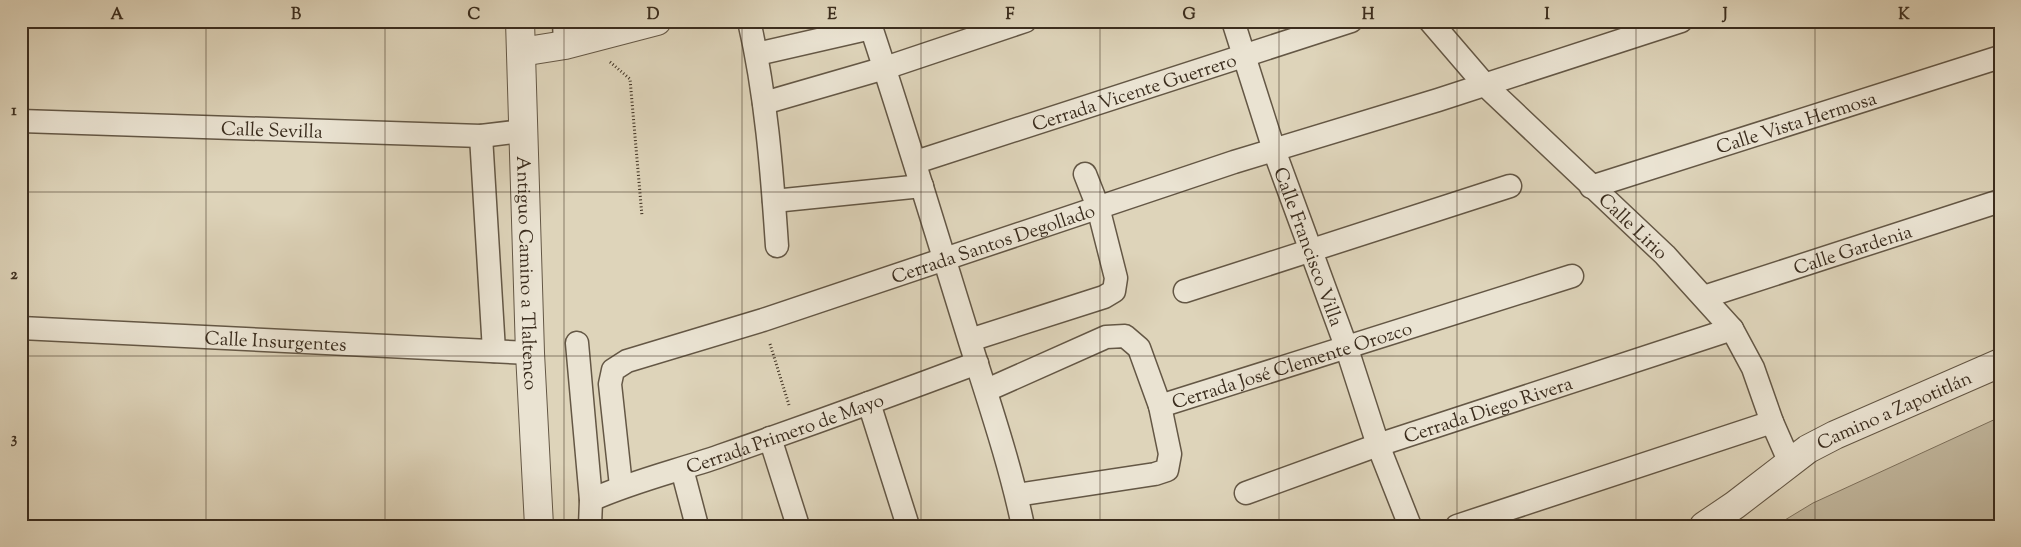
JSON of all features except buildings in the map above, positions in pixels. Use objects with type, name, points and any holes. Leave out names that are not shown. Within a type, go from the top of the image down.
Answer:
[{"type":"street","name":"Antiguo Camino a Tlaltenco","points":[[520,21],[530,353],[539,526]]},
{"type":"street","points":[[521,52],[564,33],[657,21]]},
{"type":"street","points":[[750,21],[764,103],[777,246]]},
{"type":"street","points":[[764,103],[885,68],[1025,21]]},
{"type":"street","name":"Calle Francisco Villa","points":[[1233,21],[1274,150],[1347,349],[1378,445],[1410,526]]},
{"type":"street","name":"Cerrada Vicente Guerrero","points":[[916,162],[1351,21]]},
{"type":"street","name":"Calle Lirio","points":[[1430,21],[1485,84],[1591,187],[1665,255],[1732,329],[1753,368],[1772,422],[1790,463]]},
{"type":"street","name":"Cerrada Santos Degollado","points":[[622,486],[610,384],[613,370],[627,361],[763,320],[944,258],[1274,150],[1681,21]]},
{"type":"street","points":[[757,54],[870,25],[916,162],[986,390],[1023,526]]},
{"type":"street","name":"Calle Vista Hermosa","points":[[1591,187],[2000,57]]},
{"type":"street","name":"Calle Sevilla","points":[[21,121],[481,136],[522,131]]},
{"type":"street","points":[[481,136],[494,351]]},
{"type":"street","points":[[970,340],[1104,297],[1114,291],[1116,278],[1098,208],[1085,174]]},
{"type":"street","points":[[774,201],[922,186]]},
{"type":"street","points":[[1185,291],[1510,186]]},
{"type":"street","name":"Calle Gardenia","points":[[1704,297],[2000,201]]},
{"type":"street","name":"Cerrada José Clemente Orozco","points":[[1016,495],[1154,474],[1167,470],[1170,454],[1160,406],[1347,349],[1572,276]]},
{"type":"street","name":"Calle Insurgentes","points":[[21,328],[530,353]]},
{"type":"street","name":"Cerrada Diego Rivera","points":[[1246,493],[1378,445],[1732,329]]},
{"type":"street","points":[[986,390],[1106,336],[1126,336],[1138,348],[1160,406]]},
{"type":"street","points":[[577,343],[591,500],[590,526]]},
{"type":"street","name":"Cerrada Primero de Mayo","points":[[591,500],[622,486],[682,469],[869,403],[977,362]]},
{"type":"street","name":"Camino a Zapotitlán","points":[[1704,526],[1735,505],[1808,449],[2000,362]]},
{"type":"street","points":[[869,403],[908,526]]},
{"type":"street","points":[[1457,526],[1772,422]]},
{"type":"street","points":[[770,438],[798,526]]},
{"type":"street","points":[[682,469],[697,526]]},
{"type":"path","points":[[605,60],[613,64],[630,79],[642,216]]},
{"type":"path","points":[[763,320],[796,429]]},
{"type":"shaded area","points":[[2000,417],[2000,526],[1775,526],[1813,503]]}]
